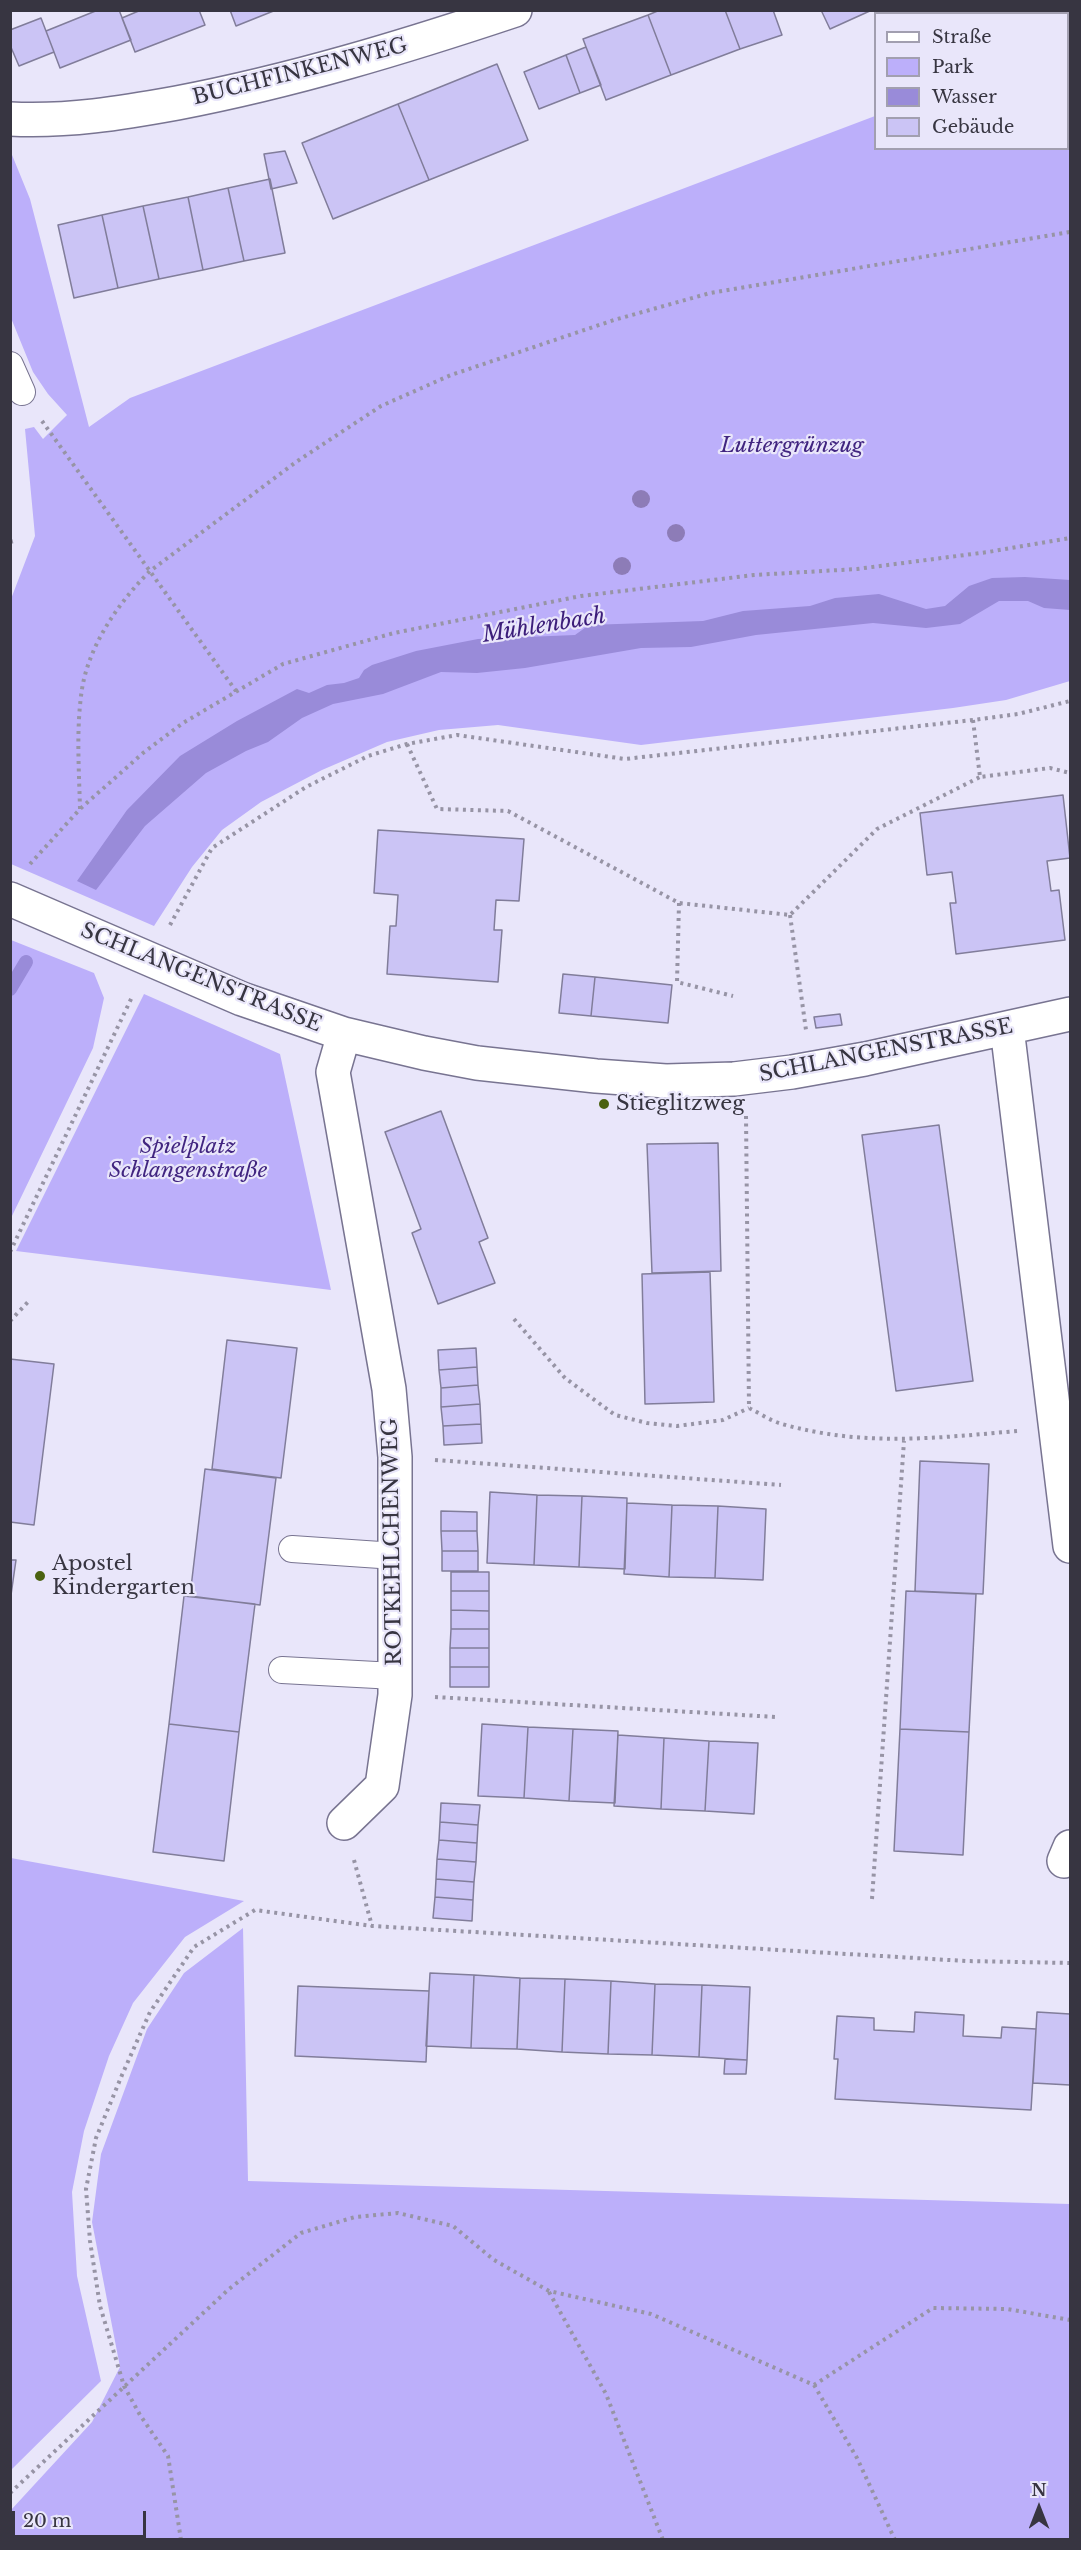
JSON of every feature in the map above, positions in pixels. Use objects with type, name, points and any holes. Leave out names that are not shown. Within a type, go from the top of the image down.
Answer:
[{"type":"street","name":"BUCHFINKENWEG","points":[[10,119],[37,120],[113,114],[249,89],[427,39],[515,10]]},
{"type":"street","name":"SCHLANGENSTRASSE","points":[[13,900],[242,999],[344,1034],[424,1053],[524,1068],[666,1081],[734,1078],[811,1069],[1071,1014]]},
{"type":"street","points":[[1007,1028],[1071,1546]]},
{"type":"street","name":"ROTKEHLCHENWEG","points":[[344,1034],[333,1072],[389,1389],[395,1457],[395,1685],[382,1786],[344,1823]]},
{"type":"lane","points":[[10,365],[22,392]]},
{"type":"lane","points":[[291,1549],[395,1556]]},
{"type":"lane","points":[[282,1670],[395,1685]]},
{"type":"path","points":[[80,809],[79,728],[82,688],[101,634],[132,589],[150,571],[296,462],[381,406],[451,375],[614,320],[710,293],[1071,232]]},
{"type":"path","points":[[22,392],[236,691]]},
{"type":"path","points":[[13,900],[28,866],[80,809],[143,753],[183,723],[283,664],[394,633],[537,604],[663,585],[754,575],[857,569],[988,552],[1071,538]]},
{"type":"path","points":[[10,1252],[150,961],[212,848],[306,788],[368,756],[407,744],[457,735],[625,759],[973,720],[1018,714],[1071,701]]},
{"type":"path","points":[[973,720],[980,777]]},
{"type":"path","points":[[407,744],[437,809],[508,811],[679,903],[790,915]]},
{"type":"path","points":[[790,915],[877,829],[980,777],[1050,768],[1071,773]]},
{"type":"path","points":[[679,903],[677,982],[733,996]]},
{"type":"path","points":[[790,915],[811,1069]]},
{"type":"path","points":[[734,1078],[746,1110],[749,1408]]},
{"type":"path","points":[[10,1321],[28,1302]]},
{"type":"path","points":[[514,1319],[566,1378],[615,1415],[646,1423],[677,1426],[723,1420],[749,1408]]},
{"type":"path","points":[[749,1408],[781,1424],[861,1438],[904,1441],[1056,1428]]},
{"type":"path","points":[[872,1899],[904,1441]]},
{"type":"path","points":[[395,1457],[781,1485]]},
{"type":"path","points":[[395,1685],[776,1717]]},
{"type":"path","points":[[344,1823],[372,1926]]},
{"type":"path","points":[[181,2540],[168,2456],[140,2415],[124,2386],[100,2306],[90,2241],[86,2189],[96,2138],[150,2012],[194,1947],[255,1910],[372,1926],[954,1961],[1071,1963]]},
{"type":"path","points":[[10,2493],[229,2289],[301,2233],[355,2217],[398,2213],[453,2226],[494,2260],[549,2291],[651,2314],[814,2385],[857,2458],[895,2540]]},
{"type":"path","points":[[549,2291],[606,2394],[663,2540]]},
{"type":"path","points":[[814,2385],[933,2308],[1007,2309],[1071,2320]]},
{"type":"green space","name":"Luttergrünzug","points":[[1069,44],[1070,681],[1006,700],[953,708],[641,745],[498,725],[439,730],[387,742],[322,770],[261,802],[222,830],[192,867],[154,926],[11,864],[11,599],[35,536],[25,429],[34,427],[43,439],[67,415],[48,394],[33,372],[11,318],[10,150],[30,199],[89,427],[130,398],[874,116],[874,150],[1069,150]]},
{"type":"green space","points":[[11,940],[94,973],[104,998],[93,1048],[11,1218]]},
{"type":"green space","name":"Spielplatz Schlangenstraße","points":[[144,994],[280,1054],[331,1290],[16,1251]]},
{"type":"green space","points":[[11,1858],[244,1901],[185,1937],[133,2003],[109,2056],[84,2131],[72,2192],[77,2276],[101,2381],[11,2470]]},
{"type":"green space","points":[[243,1928],[248,2181],[1070,2204],[1070,2539],[11,2539],[11,2510],[92,2422],[120,2367],[92,2222],[101,2154],[147,2029],[184,1973]]},
{"type":"water","points":[[1025,577],[1070,580],[1070,610],[1044,608],[1028,601],[999,601],[960,624],[926,628],[873,623],[756,635],[691,647],[641,648],[525,668],[477,673],[441,672],[383,694],[333,704],[302,718],[268,742],[206,773],[145,826],[96,890],[77,881],[127,810],[180,756],[237,721],[297,689],[309,693],[327,685],[359,678],[364,670],[372,665],[416,651],[478,639],[575,635],[589,625],[703,621],[743,611],[810,606],[835,598],[879,594],[926,609],[945,606],[969,586],[992,578]]},
{"type":"building","points":[[98,10],[119,10],[131,40],[60,68],[46,31]]},
{"type":"building","points":[[141,10],[199,10],[205,25],[135,52],[122,18]]},
{"type":"building","points":[[230,10],[276,10],[236,26]]},
{"type":"building","points":[[660,10],[725,10],[740,49],[671,75],[648,15]]},
{"type":"building","points":[[725,10],[773,10],[782,35],[740,49]]},
{"type":"building","points":[[821,10],[872,10],[830,29]]},
{"type":"building","points":[[648,15],[671,75],[606,100],[583,39]]},
{"type":"building","points":[[41,18],[54,52],[19,66],[10,45],[10,30]]},
{"type":"building","points":[[586,47],[601,85],[580,93],[566,55]]},
{"type":"building","points":[[566,55],[580,93],[539,109],[524,72]]},
{"type":"building","points":[[497,64],[528,140],[429,180],[398,104]]},
{"type":"building","points":[[398,104],[429,180],[333,219],[302,143]]},
{"type":"building","points":[[285,151],[297,183],[271,189],[264,154]]},
{"type":"building","points":[[270,179],[285,253],[244,261],[228,188]]},
{"type":"building","points":[[228,188],[244,261],[203,270],[188,197]]},
{"type":"building","points":[[188,197],[203,270],[159,279],[143,206]]},
{"type":"building","points":[[143,206],[159,279],[118,288],[102,215]]},
{"type":"building","points":[[102,215],[118,288],[74,298],[58,225]]},
{"type":"building","points":[[1063,795],[1070,858],[1047,861],[1051,891],[1059,890],[1065,940],[956,954],[950,903],[956,903],[952,872],[927,875],[920,813]]},
{"type":"building","points":[[378,830],[524,839],[519,901],[496,900],[494,930],[502,930],[498,982],[387,974],[390,926],[396,926],[398,895],[374,893]]},
{"type":"building","points":[[563,974],[595,977],[591,1016],[559,1013]]},
{"type":"building","points":[[595,977],[672,985],[668,1023],[591,1016]]},
{"type":"building","points":[[840,1014],[842,1025],[816,1028],[814,1017]]},
{"type":"building","points":[[441,1111],[488,1238],[479,1242],[495,1283],[438,1304],[412,1233],[421,1229],[385,1132]]},
{"type":"building","points":[[939,1125],[973,1381],[896,1391],[862,1135]]},
{"type":"building","points":[[718,1143],[721,1271],[652,1273],[647,1144]]},
{"type":"building","points":[[710,1272],[714,1402],[645,1404],[642,1274]]},
{"type":"building","points":[[227,1340],[297,1348],[281,1478],[212,1469]]},
{"type":"building","points":[[476,1348],[477,1367],[439,1370],[438,1350]]},
{"type":"building","points":[[10,1359],[54,1364],[34,1525],[10,1522]]},
{"type":"building","points":[[477,1367],[478,1385],[441,1388],[439,1370]]},
{"type":"building","points":[[478,1385],[480,1404],[441,1407],[441,1388]]},
{"type":"building","points":[[480,1404],[481,1424],[443,1426],[441,1407]]},
{"type":"building","points":[[481,1424],[482,1443],[444,1445],[443,1426]]},
{"type":"building","points":[[920,1461],[989,1464],[983,1594],[915,1591]]},
{"type":"building","points":[[205,1469],[276,1478],[260,1605],[190,1596]]},
{"type":"building","points":[[490,1492],[537,1495],[534,1565],[487,1563]]},
{"type":"building","points":[[537,1495],[582,1496],[579,1567],[534,1565]]},
{"type":"building","points":[[582,1496],[627,1498],[625,1569],[579,1567]]},
{"type":"building","points":[[627,1503],[672,1505],[669,1577],[624,1574]]},
{"type":"building","points":[[672,1505],[718,1506],[715,1578],[669,1577]]},
{"type":"building","points":[[718,1506],[766,1509],[763,1580],[715,1578]]},
{"type":"building","points":[[441,1511],[477,1512],[477,1531],[441,1531]]},
{"type":"building","points":[[441,1531],[477,1531],[478,1551],[442,1551]]},
{"type":"building","points":[[442,1551],[478,1551],[478,1571],[442,1571]]},
{"type":"building","points":[[10,1560],[16,1560],[10,1602]]},
{"type":"building","points":[[451,1572],[489,1572],[489,1591],[451,1591]]},
{"type":"building","points":[[451,1591],[489,1591],[489,1611],[451,1610]]},
{"type":"building","points":[[906,1591],[976,1594],[969,1732],[900,1729]]},
{"type":"building","points":[[184,1596],[255,1604],[239,1732],[169,1724]]},
{"type":"building","points":[[451,1610],[489,1611],[489,1629],[451,1629]]},
{"type":"building","points":[[451,1629],[489,1629],[489,1648],[450,1648]]},
{"type":"building","points":[[450,1648],[489,1648],[489,1667],[450,1667]]},
{"type":"building","points":[[450,1667],[489,1667],[489,1687],[450,1687]]},
{"type":"building","points":[[169,1724],[239,1732],[224,1861],[153,1852]]},
{"type":"building","points":[[482,1724],[528,1727],[524,1798],[478,1796]]},
{"type":"building","points":[[528,1727],[573,1729],[569,1801],[524,1798]]},
{"type":"building","points":[[573,1729],[618,1731],[615,1803],[569,1801]]},
{"type":"building","points":[[900,1729],[969,1732],[963,1855],[894,1851]]},
{"type":"building","points":[[618,1735],[664,1738],[661,1809],[614,1806]]},
{"type":"building","points":[[664,1738],[709,1741],[705,1811],[661,1809]]},
{"type":"building","points":[[709,1741],[758,1743],[754,1814],[705,1811]]},
{"type":"building","points":[[441,1803],[480,1805],[478,1825],[440,1822]]},
{"type":"building","points":[[440,1822],[478,1825],[477,1843],[439,1840]]},
{"type":"building","points":[[439,1840],[477,1843],[476,1862],[437,1859]]},
{"type":"building","points":[[437,1859],[476,1862],[474,1882],[436,1879]]},
{"type":"building","points":[[436,1879],[474,1882],[473,1900],[435,1897]]},
{"type":"building","points":[[435,1897],[473,1900],[472,1921],[433,1918]]},
{"type":"building","points":[[430,1973],[474,1975],[471,2048],[426,2046]]},
{"type":"building","points":[[474,1975],[520,1978],[517,2049],[471,2048]]},
{"type":"building","points":[[520,1978],[565,1979],[562,2052],[517,2049]]},
{"type":"building","points":[[565,1979],[611,1981],[608,2054],[562,2052]]},
{"type":"building","points":[[611,1981],[655,1984],[652,2055],[608,2054]]},
{"type":"building","points":[[655,1984],[702,1985],[699,2057],[652,2055]]},
{"type":"building","points":[[702,1985],[750,1987],[747,2060],[699,2057]]},
{"type":"building","points":[[298,1986],[429,1991],[426,2062],[295,2056]]},
{"type":"building","points":[[915,2012],[964,2015],[963,2036],[1001,2038],[1002,2027],[1036,2029],[1031,2110],[835,2099],[838,2059],[834,2059],[837,2016],[874,2018],[874,2030],[914,2032]]},
{"type":"building","points":[[1037,2012],[1070,2014],[1070,2085],[1033,2083]]},
{"type":"building","points":[[725,2059],[747,2060],[746,2074],[724,2074]]},
{"type":"waterway","name":"Mühlenbach","points":[[10,989],[26,962]]},
{"type":"place","name":"Stieglitzweg","points":[[604,1104]]},
{"type":"place","name":"Apostel Kindergarten","points":[[40,1576]]}]
